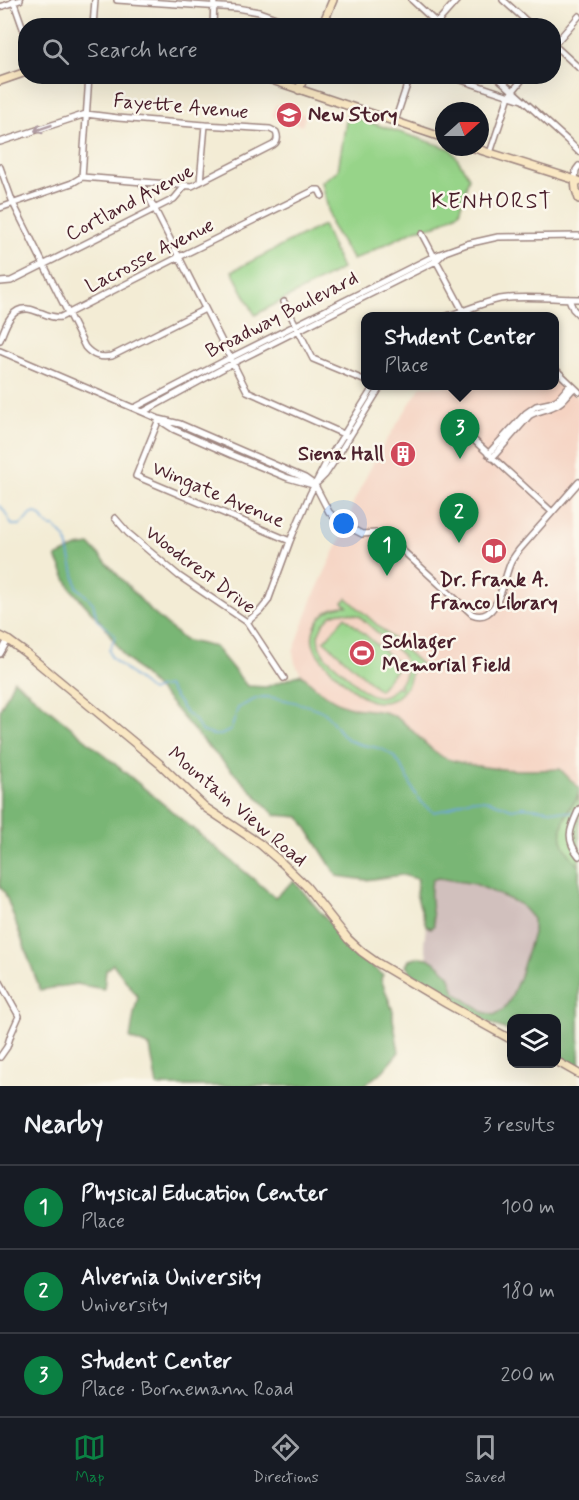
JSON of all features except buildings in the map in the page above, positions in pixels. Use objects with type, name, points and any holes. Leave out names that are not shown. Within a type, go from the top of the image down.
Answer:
[{"type":"street","points":[[0,7],[20,0]]},
{"type":"street","points":[[94,18],[95,0]]},
{"type":"street","points":[[117,0],[214,3],[259,12],[276,18]]},
{"type":"street","points":[[325,18],[333,0]]},
{"type":"street","points":[[412,0],[430,18]]},
{"type":"street","points":[[443,18],[457,0]]},
{"type":"street","points":[[503,0],[523,18]]},
{"type":"street","points":[[13,1],[19,18]]},
{"type":"street","points":[[213,18],[214,3]]},
{"type":"street","points":[[561,37],[579,16]]},
{"type":"street","points":[[561,51],[579,68]]},
{"type":"street","points":[[0,81],[18,75]]},
{"type":"street","points":[[82,177],[88,84]]},
{"type":"street","points":[[283,84],[435,135]]},
{"type":"street","points":[[300,90],[302,84]]},
{"type":"street","points":[[395,121],[407,84]]},
{"type":"street","points":[[476,84],[511,94],[524,101],[579,152]]},
{"type":"street","points":[[503,84],[511,94]]},
{"type":"street","points":[[519,84],[511,94],[490,153],[577,180]]},
{"type":"street","name":"Fayette Avenue","points":[[0,142],[86,114],[270,129],[277,135],[277,142],[273,146]]},
{"type":"street","points":[[200,183],[204,125]]},
{"type":"street","name":"Cortland Avenue","points":[[0,282],[11,281],[44,265],[174,199],[184,186],[200,183],[273,146]]},
{"type":"street","points":[[579,166],[576,170],[576,190],[579,199]]},
{"type":"street","points":[[0,167],[13,203],[85,347],[95,356],[112,356],[205,309]]},
{"type":"street","points":[[0,208],[72,183],[82,177],[184,186]]},
{"type":"street","points":[[141,182],[247,391],[346,435]]},
{"type":"street","name":"Lacrosse Avenue","points":[[0,340],[8,321],[20,310],[28,308],[57,317],[70,314],[315,190],[319,190],[322,196]]},
{"type":"street","points":[[422,234],[463,311],[466,312]]},
{"type":"street","name":"Broadway Boulevard","points":[[134,408],[446,252],[481,240],[506,236],[579,237]]},
{"type":"street","points":[[460,312],[518,297],[579,299]]},
{"type":"street","points":[[569,299],[573,309],[579,315]]},
{"type":"street","points":[[284,302],[313,359],[361,379]]},
{"type":"street","points":[[0,351],[159,419],[173,429],[232,455],[288,478],[315,485],[329,512],[339,522],[362,534],[376,533],[390,539],[472,614],[479,616],[484,616],[494,608],[511,562],[519,550],[579,482]]},
{"type":"street","name":"Broadway Boulevard","points":[[143,412],[231,361]]},
{"type":"street","points":[[490,456],[526,413],[536,406],[558,399],[574,388],[559,372]]},
{"type":"street","points":[[247,622],[260,611],[267,601],[315,485],[325,475],[346,435],[374,390]]},
{"type":"street","name":"Wingate Avenue","points":[[159,419],[136,476],[290,541]]},
{"type":"street","points":[[452,420],[552,512]]},
{"type":"street","name":"Woodcrest Drive","points":[[115,518],[128,533],[179,576],[247,622],[284,678]]},
{"type":"street","name":"Mountain View Road","points":[[0,636],[40,664],[160,764],[206,808],[260,844],[282,863],[306,886],[348,939],[362,952],[438,999],[507,1037]]},
{"type":"street","points":[[0,654],[8,640]]},
{"type":"street","points":[[579,809],[570,832],[570,839],[579,856]]},
{"type":"street","points":[[0,982],[19,1016],[7,1047],[0,1058]]},
{"type":"street","points":[[561,1064],[579,1074]]},
{"type":"shaded area","name":"New Story","points":[[276,104],[306,115],[302,126],[272,116]]},
{"type":"shaded area","points":[[559,380],[579,399],[579,788],[560,769],[525,771],[499,769],[441,756],[396,718],[387,713],[353,708],[339,703],[317,689],[301,674],[295,663],[293,652],[314,595],[350,519],[353,503],[376,457],[418,390],[559,390]]},
{"type":"shaded area","points":[[438,878],[475,884],[520,904],[533,919],[533,933],[510,1001],[503,1010],[494,1015],[483,1012],[455,991],[449,975],[428,958],[424,943],[426,926],[431,928],[432,880]]},
{"type":"green space","points":[[347,115],[435,144],[435,156],[456,156],[469,177],[459,212],[436,226],[415,230],[353,260],[332,227],[322,182],[338,170]]},
{"type":"green space","points":[[323,225],[342,269],[255,315],[232,271]]},
{"type":"green space","points":[[90,545],[151,611],[184,640],[215,647],[247,686],[266,687],[301,674],[319,690],[340,703],[394,716],[434,752],[446,758],[475,766],[499,769],[560,769],[579,788],[577,797],[565,818],[561,833],[564,846],[579,866],[579,1068],[561,1057],[561,1014],[507,1014],[507,1030],[470,1013],[453,997],[421,981],[406,966],[409,960],[420,957],[428,958],[449,975],[455,992],[483,1012],[494,1015],[503,1010],[510,1000],[533,933],[533,919],[520,904],[475,884],[438,878],[432,880],[431,886],[434,925],[431,928],[426,926],[416,894],[418,879],[402,875],[366,880],[337,876],[300,817],[275,815],[124,656],[105,627],[71,589],[56,557],[77,547]]},
{"type":"green space","points":[[347,598],[421,664],[417,668],[411,664],[410,680],[396,698],[381,702],[366,698],[332,670],[318,655],[313,643],[314,629],[323,615],[330,610],[347,606],[343,602]],"holes":[[[340,612],[359,616],[402,655],[406,670],[399,684],[400,688],[397,686],[382,696],[373,695],[363,690],[325,656],[319,646],[318,635],[323,624],[331,615]]]},
{"type":"green space","name":"Schlager Memorial Field","points":[[345,617],[400,665],[379,690],[324,641]]},
{"type":"green space","points":[[14,680],[275,897],[294,881],[355,953],[383,975],[381,979],[393,1011],[399,1052],[383,1071],[363,1086],[157,1086],[150,1047],[130,1039],[138,997],[113,964],[106,970],[104,989],[76,984],[40,990],[5,893],[0,886],[0,710]]},
{"type":"green space","points":[[579,796],[579,866],[565,848],[561,835],[566,817]]},
{"type":"waterway","points":[[0,506],[12,525],[20,525],[36,513],[51,527],[55,527],[66,539],[77,587],[93,603],[97,620],[115,637],[109,650],[111,657],[151,691],[167,686],[186,713],[195,720],[201,731],[221,735],[231,730],[238,708],[256,699],[263,697],[286,700],[325,713],[349,740],[390,753],[401,765],[415,794],[434,812],[448,809],[471,799],[490,801],[512,809],[523,807],[576,813]]},
{"type":"place","name":"New Story","points":[[289,115]]},
{"type":"place","name":"Siena Hall","points":[[403,454]]},
{"type":"place","name":"Student Center","points":[[460,459]]},
{"type":"place","name":"Alvernia University","points":[[459,543]]},
{"type":"place","name":"Dr. Frank A. Franco Library","points":[[494,551]]},
{"type":"place","name":"Physical Education Center","points":[[387,576]]},
{"type":"place","name":"Schlager Memorial Field","points":[[362,653]]},
{"type":"district","name":"KENHORST","points":[[492,202]]}]
